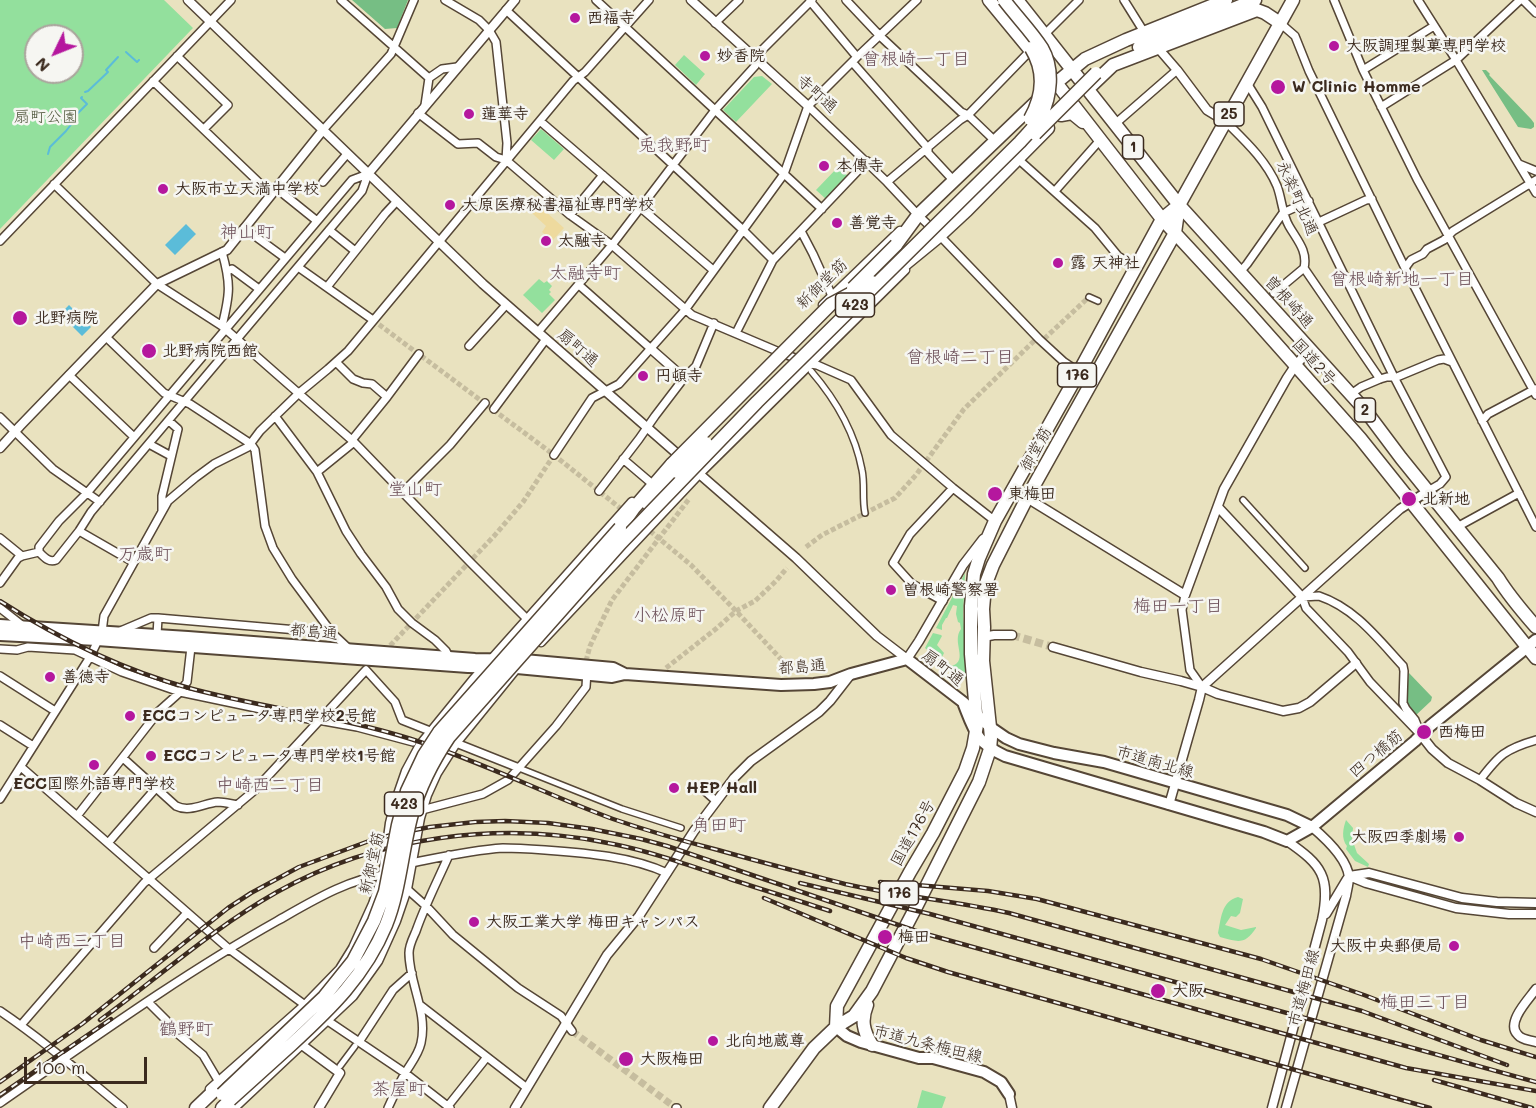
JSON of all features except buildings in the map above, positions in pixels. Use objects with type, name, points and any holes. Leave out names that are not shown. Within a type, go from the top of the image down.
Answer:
[{"type":"highway","name":"1","points":[[989,0],[1031,50],[1162,219]]},
{"type":"highway","name":"423","points":[[620,528],[641,511],[677,472],[1029,121],[1041,91],[1040,70],[1030,44],[995,0]]},
{"type":"highway","name":"423","points":[[222,1108],[326,1013],[346,991],[378,944],[395,893],[411,816],[422,783],[449,737],[621,543],[757,402],[1020,142],[1040,119],[1048,100],[1050,74],[1047,61],[1043,50],[1004,0]]},
{"type":"highway","name":"曽根崎通","points":[[1017,0],[1179,205],[1351,394],[1536,627]]},
{"type":"highway","name":"新御堂筋","points":[[918,215],[1056,83],[1085,59],[1144,32],[1226,0]]},
{"type":"highway","name":"御堂筋","points":[[990,727],[982,661],[985,586],[993,565],[1027,498],[1175,233],[1179,205],[1293,0]]},
{"type":"highway","name":"423","points":[[620,528],[672,464],[831,304],[899,266],[916,252],[1096,73],[1125,53],[1164,36],[1207,8],[1259,3]]},
{"type":"highway","points":[[939,236],[1113,65],[1158,48],[1259,3],[1265,13],[1280,23]]},
{"type":"highway","points":[[1061,115],[1072,113],[1078,116],[1101,141]]},
{"type":"highway","name":"御堂筋","points":[[977,715],[971,654],[972,592],[974,574],[993,525],[1162,219],[1179,205]]},
{"type":"highway","name":"423","points":[[620,528],[675,467],[896,245],[918,215]]},
{"type":"highway","name":"2","points":[[1162,219],[1175,233]]},
{"type":"highway","name":"国道2号","points":[[1175,233],[1360,438],[1531,644],[1536,658]]},
{"type":"highway","name":"423","points":[[621,543],[645,522],[886,280],[939,236]]},
{"type":"highway","name":"新御堂筋","points":[[207,1108],[324,997],[353,961],[374,921],[385,892],[401,814],[412,778],[424,755],[439,732],[620,528]]},
{"type":"highway","name":"国道176号","points":[[836,1027],[837,1006],[965,771],[976,736],[977,715]]},
{"type":"highway","name":"176","points":[[770,1108],[814,1048],[836,1027],[854,1016],[874,987],[979,782],[990,749],[990,727]]},
{"type":"highway","points":[[196,1108],[287,1024],[338,991],[360,961],[381,921],[383,875]]},
{"type":"highway","points":[[872,1045],[865,1032],[863,1017],[874,987]]},
{"type":"main road","name":"都島通","points":[[0,625],[99,636],[116,633],[156,635],[190,642],[249,642],[350,650],[367,660],[449,657],[489,663],[587,670],[612,677],[625,674],[797,685],[823,683],[907,659]]},
{"type":"main road","name":"都島通","points":[[0,635],[99,636],[190,642],[367,660],[468,667],[489,663]]},
{"type":"main road","name":"四つ橋筋","points":[[1287,841],[1312,827],[1531,644]]},
{"type":"main road","name":"扇町通","points":[[907,659],[977,715]]},
{"type":"main road","points":[[963,702],[976,736],[990,749],[1011,759],[1264,832],[1287,841]]},
{"type":"main road","name":"市道南北線","points":[[977,715],[1006,738],[1031,748],[1090,759],[1287,815],[1312,827]]},
{"type":"main road","name":"市道九条梅田線","points":[[836,1027],[861,1042],[919,1058],[933,1058],[984,1072],[1001,1082],[1009,1095]]},
{"type":"street","name":"扇町通","points":[[188,0],[506,305],[796,558],[877,636],[907,659]]},
{"type":"street","points":[[0,241],[231,0]]},
{"type":"street","points":[[341,0],[429,78]]},
{"type":"street","points":[[0,448],[157,284],[226,250],[323,130],[391,54],[414,0]]},
{"type":"street","points":[[446,0],[479,20],[496,42],[507,143],[506,160]]},
{"type":"street","points":[[39,552],[48,560],[56,560],[91,512],[362,191],[368,174],[515,0]]},
{"type":"street","points":[[596,0],[822,209]]},
{"type":"street","points":[[0,799],[90,657],[104,616],[168,501],[214,464],[251,444],[275,416],[348,351],[573,81],[585,72],[649,0]]},
{"type":"street","name":"寺町通","points":[[691,0],[867,161],[939,236]]},
{"type":"street","points":[[715,22],[739,0]]},
{"type":"street","points":[[846,0],[880,36],[995,141]]},
{"type":"street","points":[[554,455],[592,398],[619,384],[685,310],[784,174],[808,106],[917,0]]},
{"type":"street","points":[[1044,35],[1079,0]]},
{"type":"street","points":[[1124,0],[1144,32]]},
{"type":"street","points":[[1334,0],[1363,70],[1417,179],[1535,391],[1488,414],[1482,421]]},
{"type":"street","points":[[1418,0],[1519,164],[1533,182],[1536,193]]},
{"type":"street","points":[[1381,107],[1456,60],[1522,0],[1536,13]]},
{"type":"street","points":[[538,332],[612,245],[715,111],[754,66],[759,53],[811,1],[855,60],[928,148],[928,153],[954,181]]},
{"type":"street","points":[[506,10],[773,260]]},
{"type":"street","points":[[1280,23],[1294,36],[1405,268],[1536,527]]},
{"type":"street","points":[[1363,70],[1434,26]]},
{"type":"street","name":"永楽町北通","points":[[1158,48],[1207,110],[1225,121],[1268,166],[1278,189],[1283,213],[1304,250],[1304,268],[1380,379]]},
{"type":"street","points":[[887,182],[968,115],[1031,50]]},
{"type":"street","points":[[177,56],[228,105],[204,129]]},
{"type":"street","points":[[425,105],[429,78],[442,69],[457,67]]},
{"type":"street","points":[[1115,124],[1177,70]]},
{"type":"street","points":[[153,81],[274,191],[316,221]]},
{"type":"street","points":[[1169,805],[1202,687],[1400,509],[1440,484],[1446,477],[1394,377],[1262,107],[1247,83]]},
{"type":"street","points":[[418,113],[458,144],[478,143],[506,160],[570,215],[612,245],[692,315],[810,367],[831,395],[852,434],[863,472],[865,513]]},
{"type":"street","points":[[540,121],[713,270]]},
{"type":"street","points":[[1055,191],[1101,141]]},
{"type":"street","points":[[323,182],[347,154]]},
{"type":"street","points":[[1018,159],[1095,228],[1118,256],[1136,267]]},
{"type":"street","points":[[736,333],[773,260],[867,161]]},
{"type":"street","points":[[1519,164],[1536,171]]},
{"type":"street","points":[[39,552],[39,547],[59,521],[87,493],[351,180],[368,174]]},
{"type":"street","points":[[570,215],[603,175]]},
{"type":"street","points":[[1405,268],[1411,260],[1444,240],[1453,231],[1533,182]]},
{"type":"street","points":[[54,184],[157,284],[224,328],[353,441],[527,619]]},
{"type":"street","points":[[1319,222],[1372,199]]},
{"type":"street","points":[[327,287],[397,201]]},
{"type":"street","points":[[1240,272],[1283,213],[1309,201]]},
{"type":"street","name":"新御堂筋","points":[[190,1108],[305,1005],[340,969],[353,948],[383,875],[390,823],[406,771],[430,731],[676,453],[832,296],[918,215]]},
{"type":"street","points":[[244,228],[285,258]]},
{"type":"street","points":[[329,230],[355,251]]},
{"type":"street","points":[[801,231],[832,296]]},
{"type":"street","points":[[235,1108],[353,996],[378,961],[407,889],[422,810],[437,773],[456,743],[520,664],[699,474],[810,367],[939,236],[1040,339],[1064,362],[1079,372]]},
{"type":"street","points":[[222,252],[229,280],[229,298],[224,328]]},
{"type":"street","points":[[298,267],[373,320]]},
{"type":"street","points":[[1274,293],[1304,268]]},
{"type":"street","points":[[227,271],[232,269],[259,289]]},
{"type":"street","points":[[579,285],[684,378]]},
{"type":"street","points":[[1089,297],[1098,302]]},
{"type":"street","points":[[469,346],[506,305]]},
{"type":"street","points":[[599,490],[684,378],[696,366],[714,323]]},
{"type":"street","points":[[105,337],[164,393],[190,404],[251,444],[255,450],[265,526],[273,548],[292,579],[332,633],[350,650]]},
{"type":"street","points":[[494,410],[546,339]]},
{"type":"street","points":[[1202,687],[1190,670],[1182,610],[1185,595],[1224,489],[1295,366],[1310,350]]},
{"type":"street","points":[[317,472],[353,441],[419,354]]},
{"type":"street","points":[[1351,394],[1380,379],[1397,377],[1441,359],[1452,362]]},
{"type":"street","points":[[336,362],[353,379],[372,384],[387,397]]},
{"type":"street","points":[[810,367],[817,365],[852,380],[891,435],[993,525],[963,565],[907,659]]},
{"type":"street","points":[[69,375],[134,437]]},
{"type":"street","points":[[403,492],[450,445],[485,403]]},
{"type":"street","points":[[275,416],[317,472],[342,523],[361,554],[386,587],[398,609],[435,640],[449,657]]},
{"type":"street","points":[[0,417],[53,469],[100,502]]},
{"type":"street","points":[[161,514],[162,496],[178,429],[169,421]]},
{"type":"street","points":[[149,444],[171,456]]},
{"type":"street","points":[[623,459],[650,482]]},
{"type":"street","points":[[943,602],[912,584],[893,562],[910,534],[952,488]]},
{"type":"street","points":[[1457,527],[1519,493]]},
{"type":"street","points":[[1027,498],[1185,595]]},
{"type":"street","points":[[1243,500],[1305,568]]},
{"type":"street","points":[[1218,507],[1302,597],[1306,608],[1432,749],[1448,764],[1536,812]]},
{"type":"street","points":[[79,531],[133,562]]},
{"type":"street","points":[[0,538],[22,556]]},
{"type":"street","points":[[0,583],[18,558],[39,552]]},
{"type":"street","points":[[1302,597],[1319,596],[1329,599],[1358,618],[1403,666],[1403,704],[1415,720],[1421,735]]},
{"type":"street","points":[[0,608],[23,626]]},
{"type":"street","points":[[116,633],[151,618],[158,618],[332,633]]},
{"type":"street","points":[[156,635],[158,618]]},
{"type":"street","points":[[77,816],[159,711],[180,692],[187,682],[190,621]]},
{"type":"street","points":[[249,642],[250,626]]},
{"type":"street","points":[[984,637],[994,634],[1012,635]]},
{"type":"street","points":[[0,649],[17,650],[28,647],[75,650],[122,672],[180,692],[357,728],[413,743]]},
{"type":"street","points":[[1053,647],[1202,687],[1218,694],[1272,709],[1290,711],[1310,702],[1356,663]]},
{"type":"street","points":[[21,1025],[113,918],[149,880],[255,790],[318,721],[367,660],[395,702],[402,720],[430,731]]},
{"type":"street","points":[[422,810],[483,794],[508,780],[556,726],[586,687],[587,670]]},
{"type":"street","points":[[515,1108],[607,955],[639,916],[716,801],[751,761],[819,711],[852,674]]},
{"type":"street","points":[[0,676],[55,711]]},
{"type":"street","points":[[0,725],[33,746]]},
{"type":"street","points":[[1480,780],[1499,757],[1510,748],[1536,740]]},
{"type":"street","points":[[456,743],[622,809],[681,828]]},
{"type":"street","points":[[123,758],[176,806],[184,809],[218,802],[238,805]]},
{"type":"street","points":[[21,767],[229,950],[357,1044],[405,1073],[449,1107],[487,1057]]},
{"type":"street","points":[[108,843],[156,788]]},
{"type":"street","points":[[706,792],[716,801]]},
{"type":"street","points":[[1312,827],[1334,848],[1349,876],[1366,883],[1456,908],[1509,914],[1536,914]]},
{"type":"street","points":[[1287,841],[1307,856],[1321,872],[1326,889],[1322,920]]},
{"type":"street","points":[[411,862],[503,848],[600,855],[667,873]]},
{"type":"street","points":[[388,1108],[405,1073],[417,1057],[422,1041],[423,1024],[412,973],[410,946],[449,855]]},
{"type":"street","points":[[1322,920],[1349,876],[1369,873],[1462,898],[1536,903]]},
{"type":"street","points":[[0,1103],[148,1002],[320,896],[364,879],[383,875],[409,876]]},
{"type":"street","name":"市道梅田線","points":[[1286,1108],[1346,896],[1349,876]]},
{"type":"street","points":[[407,889],[453,935],[518,988],[561,1016],[572,1031]]},
{"type":"street","points":[[154,948],[187,913]]},
{"type":"street","name":"市道梅田線","points":[[1272,1108],[1322,920]]},
{"type":"street","points":[[340,1066],[393,990],[412,973]]},
{"type":"street","points":[[1536,988],[1516,1016],[1514,1025],[1519,1036],[1536,1042]]},
{"type":"street","points":[[148,1002],[172,1029],[203,1055],[219,1082]]},
{"type":"street","points":[[420,1005],[527,1088]]},
{"type":"street","points":[[0,1011],[21,1025],[123,1108]]},
{"type":"street","points":[[302,1045],[340,1073],[318,1108]]},
{"type":"street","points":[[1009,1095],[1012,1108]]},
{"type":"green space","name":"扇町公園","points":[[0,0],[164,0],[193,28],[0,229]]},
{"type":"green space","points":[[352,0],[408,0],[397,28],[385,29]]},
{"type":"green space","points":[[684,55],[705,74],[696,85],[675,65]]},
{"type":"green space","points":[[1482,70],[1490,74],[1531,119],[1534,127],[1531,129],[1518,127]]},
{"type":"green space","points":[[762,76],[772,84],[736,122],[723,110],[754,77]]},
{"type":"green space","points":[[541,129],[564,149],[554,160],[531,140]]},
{"type":"green space","points":[[838,167],[849,177],[827,200],[816,190]]},
{"type":"green space","points":[[539,279],[544,283],[547,281],[552,286],[549,294],[555,300],[542,313],[523,295]]},
{"type":"green space","points":[[965,573],[963,615],[968,675],[965,678],[925,648],[933,633],[941,635],[937,645],[944,653],[942,657],[952,666],[959,660],[958,634],[961,629],[956,614],[957,606],[953,605],[942,625],[942,630],[936,628]]},
{"type":"green space","points":[[1409,673],[1432,697],[1431,701],[1415,716],[1407,700]]},
{"type":"green space","points":[[1346,820],[1353,828],[1352,839],[1357,853],[1369,864],[1368,867],[1355,861],[1346,849],[1343,833]]},
{"type":"green space","points":[[1238,897],[1243,899],[1240,913],[1236,917],[1231,916],[1225,925],[1241,930],[1256,927],[1245,940],[1241,941],[1220,937],[1218,933],[1225,907],[1228,902]]},
{"type":"green space","points":[[922,1090],[946,1097],[942,1108],[917,1108]]},
{"type":"sand","points":[[521,200],[530,208],[535,202],[564,228],[552,241],[542,232],[546,226],[521,203],[517,207],[516,205]]},
{"type":"water","points":[[186,224],[196,234],[175,255],[165,245]]},
{"type":"water","points":[[69,305],[91,327],[82,336],[60,314]]},
{"type":"waterway","points":[[126,52],[137,62],[139,60]]},
{"type":"waterway","points":[[85,92],[108,72],[106,70],[118,57]]},
{"type":"waterway","points":[[48,154],[50,147],[87,104],[82,97]]},
{"type":"tunnel","points":[[806,547],[822,535],[895,498],[916,475],[964,409],[1034,341],[1045,338],[1089,297]]},
{"type":"tunnel","points":[[373,320],[554,455],[620,508]]},
{"type":"tunnel","points":[[385,651],[495,535],[523,502],[554,455]]},
{"type":"tunnel","points":[[586,661],[590,646],[612,600],[689,499]]},
{"type":"tunnel","points":[[650,531],[691,565],[793,672]]},
{"type":"tunnel","points":[[666,668],[736,611],[755,601],[787,568]]},
{"type":"tunnel","points":[[1012,635],[1053,647]]},
{"type":"tunnel","points":[[572,1031],[676,1108]]},
{"type":"railway","points":[[0,601],[92,652],[164,681],[217,695],[356,724],[411,739],[462,757],[613,819],[652,832],[845,884],[1009,913],[1362,1011],[1507,1065]]},
{"type":"railway","points":[[0,1082],[82,1024],[228,908],[299,867],[369,841],[399,833],[430,827],[505,821],[548,823],[641,839],[919,932],[1406,1068],[1536,1091]]},
{"type":"railway","points":[[100,1020],[208,937],[277,892],[316,873],[356,858],[398,846],[440,838],[484,834],[527,834],[571,837],[613,844],[643,851],[830,911]]},
{"type":"railway","points":[[880,882],[988,891],[1037,899],[1261,959],[1364,995],[1481,1040],[1536,1057]]},
{"type":"railway","points":[[800,883],[930,914],[1536,1082]]},
{"type":"railway","points":[[764,898],[906,958],[948,972],[1430,1108]]},
{"type":"railway","points":[[0,1095],[111,1019]]},
{"type":"railway","points":[[1434,1080],[1532,1108]]},
{"type":"place","name":"西福寺","points":[[575,18]]},
{"type":"place","name":"大阪調理製菓専門学校","points":[[1334,46]]},
{"type":"place","name":"妙香院","points":[[705,56]]},
{"type":"place","name":"W Clinic Homme","points":[[1278,87]]},
{"type":"place","name":"蓮華寺","points":[[469,114]]},
{"type":"place","name":"本傳寺","points":[[824,166]]},
{"type":"place","name":"大阪市立天満中学校","points":[[163,189]]},
{"type":"place","name":"大原医療秘書福祉専門学校","points":[[450,205]]},
{"type":"place","name":"善覚寺","points":[[837,223]]},
{"type":"place","name":"太融寺","points":[[546,241]]},
{"type":"place","name":"露 天神社","points":[[1058,263]]},
{"type":"place","name":"北野病院","points":[[20,318]]},
{"type":"place","name":"北野病院西館","points":[[149,351]]},
{"type":"place","name":"円頓寺","points":[[643,376]]},
{"type":"place","name":"東梅田","points":[[995,494]]},
{"type":"place","name":"北新地","points":[[1409,499]]},
{"type":"place","name":"曽根崎警察署","points":[[891,590]]},
{"type":"place","name":"善徳寺","points":[[50,677]]},
{"type":"place","name":"ECCコンピュータ専門学校2号館","points":[[130,716]]},
{"type":"place","name":"西梅田","points":[[1424,732]]},
{"type":"place","name":"ECCコンピュータ専門学校1号館","points":[[151,756]]},
{"type":"place","name":"ECC国際外語専門学校","points":[[94,765]]},
{"type":"place","name":"HEP Hall","points":[[674,788]]},
{"type":"place","name":"大阪四季劇場","points":[[1459,837]]},
{"type":"place","name":"大阪工業大学 梅田キャンパス","points":[[474,922]]},
{"type":"place","name":"梅田","points":[[885,937]]},
{"type":"place","name":"大阪中央郵便局","points":[[1454,946]]},
{"type":"place","name":"大阪","points":[[1158,991]]},
{"type":"place","name":"北向地蔵尊","points":[[713,1041]]},
{"type":"place","name":"大阪梅田","points":[[626,1059]]},
{"type":"district","name":"曾根崎一丁目","points":[[916,59]]},
{"type":"district","name":"兎我野町","points":[[674,145]]},
{"type":"district","name":"神山町","points":[[247,232]]},
{"type":"district","name":"太融寺町","points":[[585,273]]},
{"type":"district","name":"曾根崎新地一丁目","points":[[1402,279]]},
{"type":"district","name":"曾根崎二丁目","points":[[960,357]]},
{"type":"district","name":"堂山町","points":[[415,489]]},
{"type":"district","name":"万歳町","points":[[145,554]]},
{"type":"district","name":"梅田一丁目","points":[[1178,606]]},
{"type":"district","name":"小松原町","points":[[669,615]]},
{"type":"district","name":"中崎西二丁目","points":[[270,785]]},
{"type":"district","name":"角田町","points":[[719,825]]},
{"type":"district","name":"中崎西三丁目","points":[[72,941]]},
{"type":"district","name":"梅田三丁目","points":[[1425,1002]]},
{"type":"district","name":"鶴野町","points":[[186,1029]]},
{"type":"district","name":"茶屋町","points":[[399,1089]]}]
